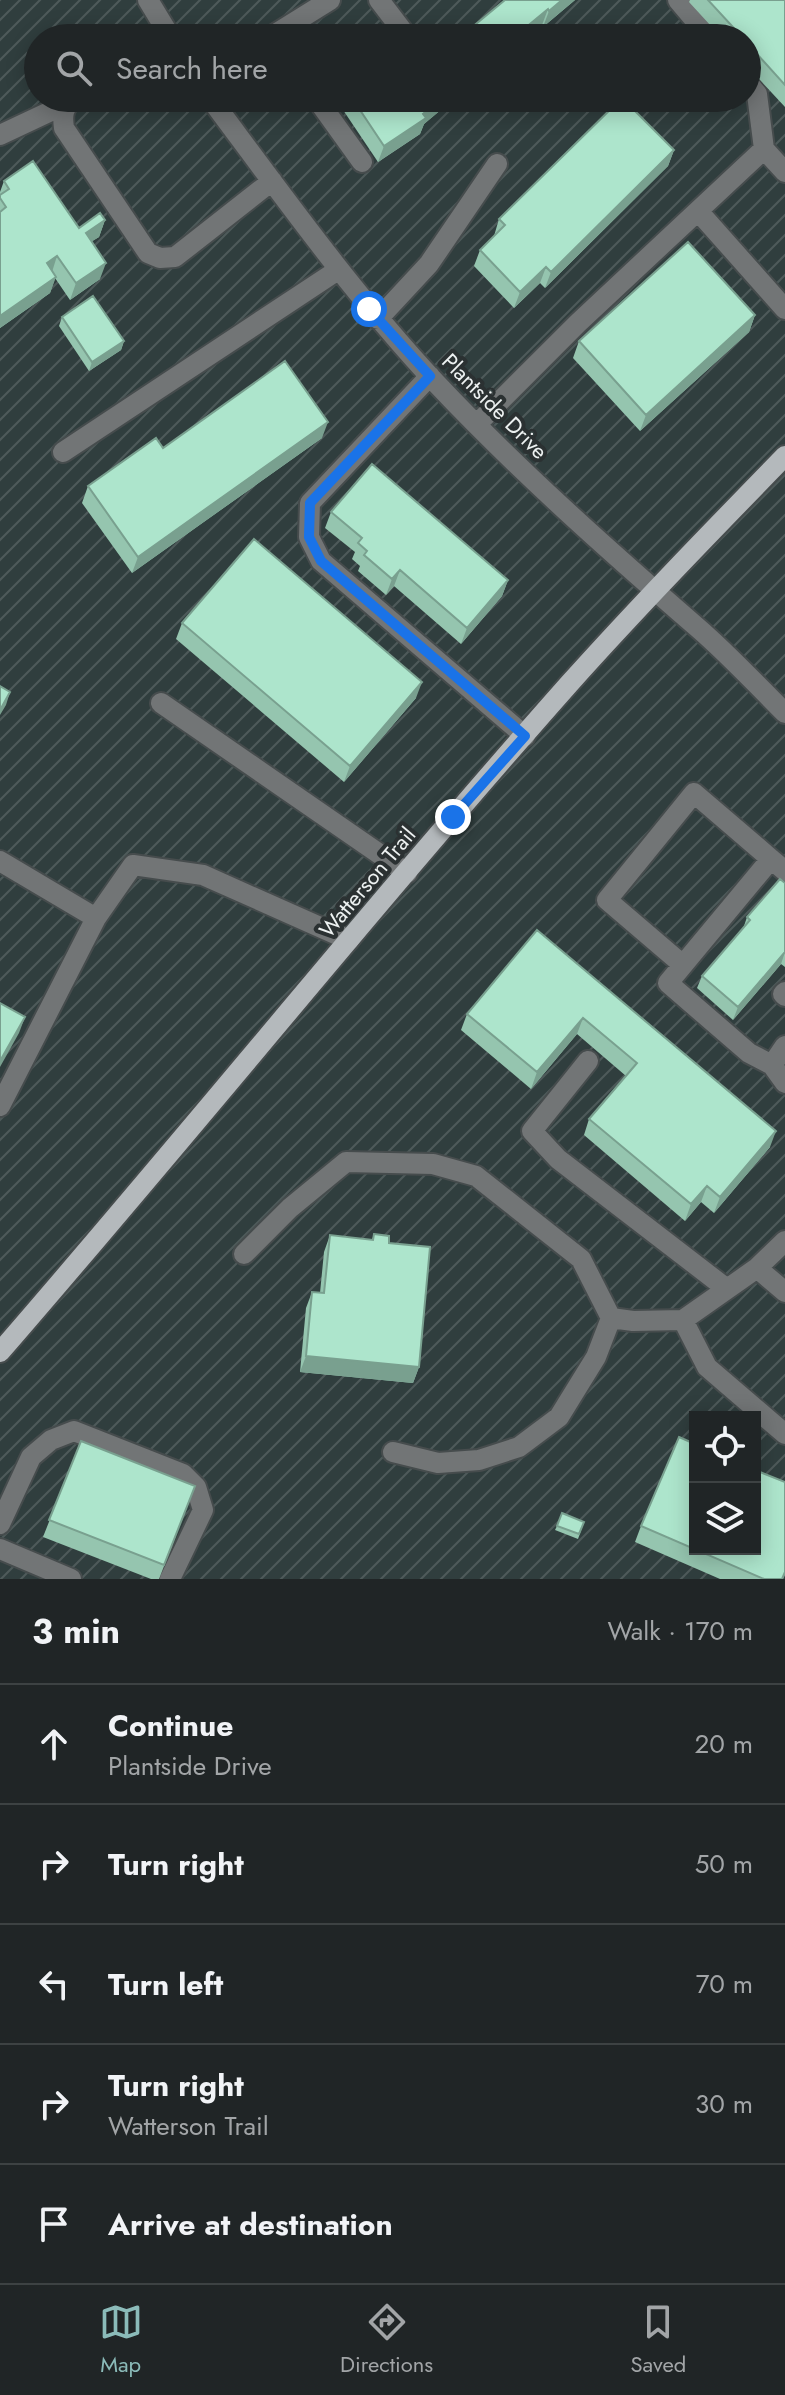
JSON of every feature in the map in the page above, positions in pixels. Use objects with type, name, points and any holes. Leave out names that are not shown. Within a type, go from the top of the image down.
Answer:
[{"type":"main road","name":"Watterson Trail","points":[[0,1352],[525,736],[654,591],[785,456]]},
{"type":"street","points":[[148,0],[159,24]]},
{"type":"street","points":[[292,24],[330,0]]},
{"type":"street","points":[[379,0],[397,24]]},
{"type":"street","points":[[678,0],[698,24]]},
{"type":"street","points":[[0,135],[48,112]]},
{"type":"street","points":[[64,112],[64,128],[148,253],[160,258],[175,257],[272,181]]},
{"type":"street","name":"Plantside Drive","points":[[220,112],[338,270],[430,376],[477,424],[654,591],[700,629],[785,713]]},
{"type":"street","points":[[326,112],[362,162]]},
{"type":"street","points":[[759,112],[764,149],[785,172]]},
{"type":"street","points":[[477,424],[578,323],[764,149]]},
{"type":"street","points":[[378,319],[429,264],[497,164]]},
{"type":"street","points":[[698,211],[785,309]]},
{"type":"street","points":[[63,452],[338,270]]},
{"type":"street","points":[[430,376],[310,503],[309,537],[321,561],[525,736]]},
{"type":"street","points":[[161,703],[407,873]]},
{"type":"street","points":[[683,965],[607,900],[694,793],[778,865],[668,983],[749,1053],[772,1065],[785,1083]]},
{"type":"street","points":[[0,861],[96,918]]},
{"type":"street","points":[[0,1106],[96,918],[133,865],[203,875],[349,940]]},
{"type":"street","points":[[772,1065],[785,1046]]},
{"type":"street","points":[[588,1061],[532,1131],[558,1159],[727,1289]]},
{"type":"street","points":[[244,1254],[290,1208],[346,1162],[433,1164],[476,1176],[581,1259],[611,1318],[596,1357],[559,1417],[519,1447],[479,1460],[438,1463],[393,1452]]},
{"type":"street","points":[[611,1318],[683,1320],[757,1268],[785,1241]]},
{"type":"street","points":[[757,1268],[785,1292]]},
{"type":"street","points":[[683,1320],[707,1367],[785,1434]]},
{"type":"street","points":[[0,1524],[31,1457],[51,1440],[74,1431],[183,1474],[196,1487],[203,1510],[170,1579]]},
{"type":"street","points":[[0,1549],[71,1579]]},
{"type":"shaded area","points":[[0,0],[785,0],[785,1579],[0,1579]]},
{"type":"building","points":[[505,0],[562,0],[530,24],[476,24]]},
{"type":"building","points":[[708,0],[785,0],[785,85],[761,58],[761,24],[730,24]]},
{"type":"building","points":[[361,112],[425,112],[423,114],[426,118],[384,146]]},
{"type":"building","points":[[608,112],[636,112],[674,150],[551,272],[546,267],[520,292],[480,250],[505,225],[499,219]]},
{"type":"building","points":[[33,161],[79,228],[100,213],[105,220],[86,233],[106,263],[76,283],[57,256],[47,263],[56,277],[0,316],[0,212],[6,207],[0,195],[9,189],[4,181]]},
{"type":"building","points":[[688,242],[755,315],[646,415],[579,341]]},
{"type":"building","points":[[93,296],[124,341],[92,362],[62,317]]},
{"type":"building","points":[[285,361],[328,422],[138,557],[88,486],[156,438],[163,448]]},
{"type":"building","points":[[372,464],[508,580],[467,628],[400,570],[392,579],[364,555],[367,551],[358,543],[362,538],[331,512]]},
{"type":"building","points":[[254,539],[422,682],[350,766],[182,623]]},
{"type":"building","points":[[0,686],[10,692],[0,710]]},
{"type":"building","points":[[780,879],[785,883],[785,952],[738,1007],[702,976]]},
{"type":"building","points":[[537,930],[776,1131],[720,1197],[707,1186],[691,1204],[589,1119],[637,1063],[583,1018],[537,1072],[467,1014]]},
{"type":"building","points":[[0,1003],[25,1017],[0,1061]]},
{"type":"building","points":[[374,1234],[389,1236],[389,1243],[430,1247],[419,1367],[306,1356],[312,1292],[324,1293],[330,1235],[373,1240]]},
{"type":"building","points":[[679,1437],[689,1441],[689,1547],[641,1526]]},
{"type":"building","points":[[81,1441],[195,1486],[164,1565],[49,1520]]},
{"type":"building","points":[[761,1472],[785,1482],[785,1572],[782,1579],[764,1579],[708,1555],[761,1555]]},
{"type":"building","points":[[562,1513],[584,1522],[579,1534],[557,1526]]},
{"type":"route","points":[[369,309],[430,376],[310,503],[309,537],[321,561],[525,736],[453,817]]}]
